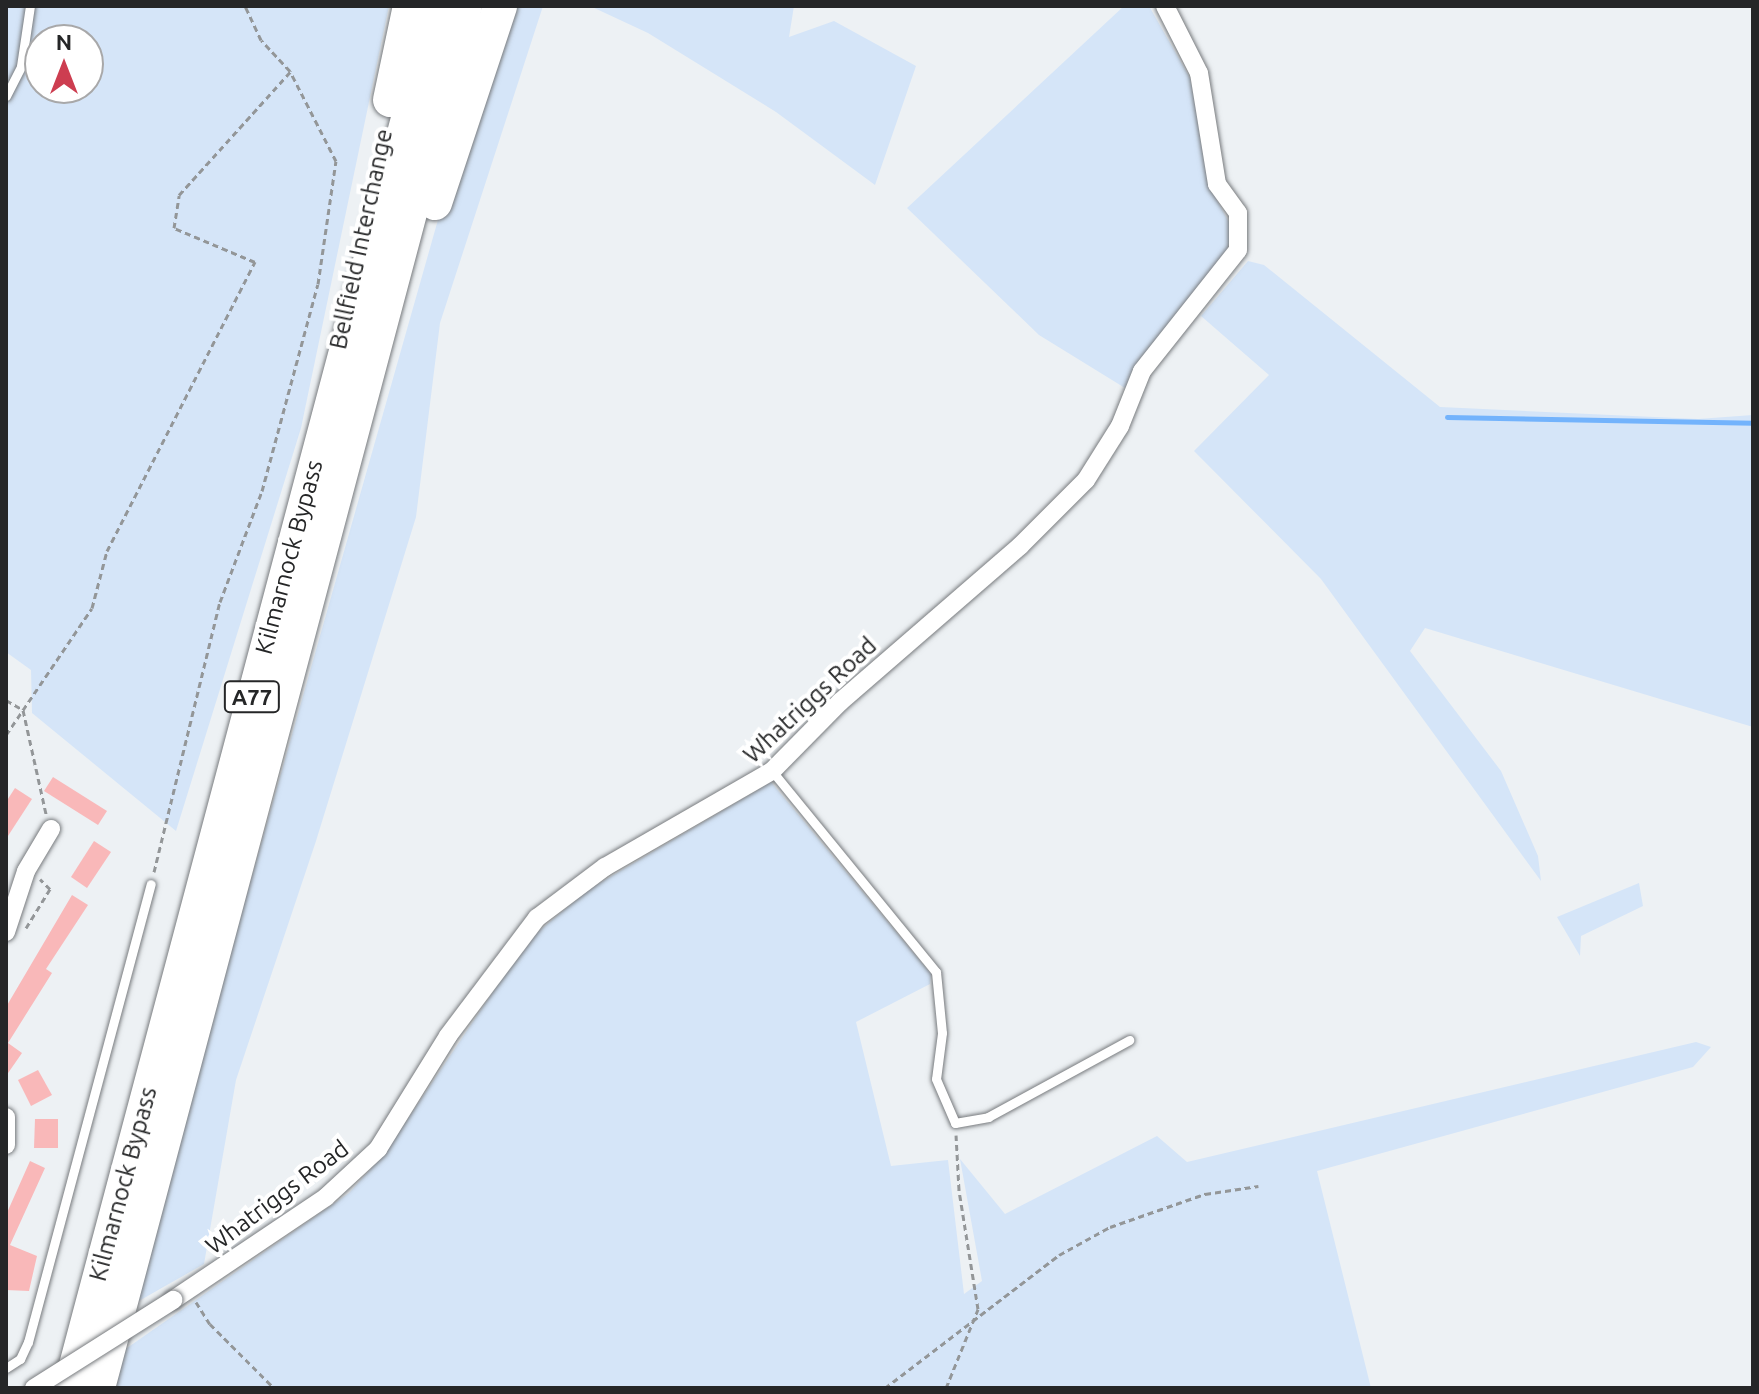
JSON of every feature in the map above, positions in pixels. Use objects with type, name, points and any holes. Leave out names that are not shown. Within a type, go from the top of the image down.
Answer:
[{"type":"highway","name":"Bellfield Interchange","points":[[312,473],[410,6]]},
{"type":"highway","name":"Kilmarnock Bypass","points":[[70,1388],[438,6]]},
{"type":"highway","name":"Kilmarnock Bypass","points":[[98,1388],[338,498],[465,6]]},
{"type":"highway","name":"A77","points":[[338,498],[500,6]]},
{"type":"street","name":"Whatriggs Road","points":[[34,1388],[190,1291],[326,1197],[378,1149],[448,1036],[537,918],[605,867],[772,771],[840,702],[1020,546],[1086,480],[1120,426],[1142,371],[1238,250],[1238,213],[1217,184],[1199,73],[1165,6]]},
{"type":"street","points":[[6,932],[26,871],[51,829]]},
{"type":"street","points":[[6,1117],[6,1145]]},
{"type":"lane","points":[[6,96],[21,66],[30,6]]},
{"type":"lane","points":[[772,771],[936,972],[942,1033],[936,1079],[955,1123],[988,1117],[1129,1040]]},
{"type":"lane","points":[[6,1368],[20,1359],[28,1342],[151,884]]},
{"type":"path","points":[[151,884],[220,602],[262,491],[318,284],[336,161],[290,71],[261,40],[245,6]]},
{"type":"path","points":[[6,735],[92,608],[107,551],[255,262],[174,228],[179,195],[290,71]]},
{"type":"path","points":[[6,700],[23,710],[34,744],[35,781],[51,829]]},
{"type":"path","points":[[946,1388],[978,1309],[959,1190],[955,1123]]},
{"type":"path","points":[[885,1388],[1059,1255],[1110,1227],[1205,1194],[1258,1186]]},
{"type":"path","points":[[190,1291],[210,1324],[274,1388]]},
{"type":"shaded area","points":[[6,6],[389,6],[301,428],[176,831],[32,713],[31,670],[6,652]]},
{"type":"shaded area","points":[[505,6],[543,6],[440,323],[416,517],[316,841],[236,1080],[204,1264],[130,1306],[470,107]]},
{"type":"shaded area","points":[[590,6],[794,6],[789,37],[834,21],[916,66],[875,185],[776,112],[648,33]]},
{"type":"shaded area","points":[[1124,6],[1149,6],[1190,78],[1213,193],[1232,228],[1227,251],[1125,388],[1039,335],[907,208]]},
{"type":"shaded area","points":[[1248,261],[1264,265],[1440,407],[1698,419],[1753,415],[1753,727],[1425,628],[1410,651],[1501,771],[1538,856],[1541,881],[1321,579],[1194,451],[1269,375],[1201,316]]},
{"type":"shaded area","points":[[771,782],[931,974],[930,984],[856,1022],[891,1166],[948,1160],[964,1294],[982,1281],[960,1159],[1005,1214],[1157,1136],[1187,1162],[1696,1042],[1711,1047],[1693,1067],[1317,1171],[1371,1388],[109,1388],[117,1355],[349,1193],[385,1153],[527,941],[588,890]]},
{"type":"shaded area","points":[[1639,883],[1643,906],[1581,936],[1580,956],[1557,917]]},
{"type":"building","points":[[53,777],[107,811],[98,825],[44,791]]},
{"type":"building","points":[[15,788],[32,799],[6,839],[6,802]]},
{"type":"building","points":[[94,841],[111,852],[87,888],[71,877]]},
{"type":"building","points":[[72,895],[88,905],[46,969],[52,973],[8,1043],[22,1053],[6,1076],[6,1007]]},
{"type":"building","points":[[38,1070],[52,1095],[31,1106],[18,1080]]},
{"type":"building","points":[[35,1119],[58,1119],[58,1148],[34,1148]]},
{"type":"building","points":[[30,1161],[45,1168],[10,1245],[37,1256],[29,1291],[6,1290],[6,1215]]},
{"type":"waterway","points":[[1447,417],[1753,423]]}]
